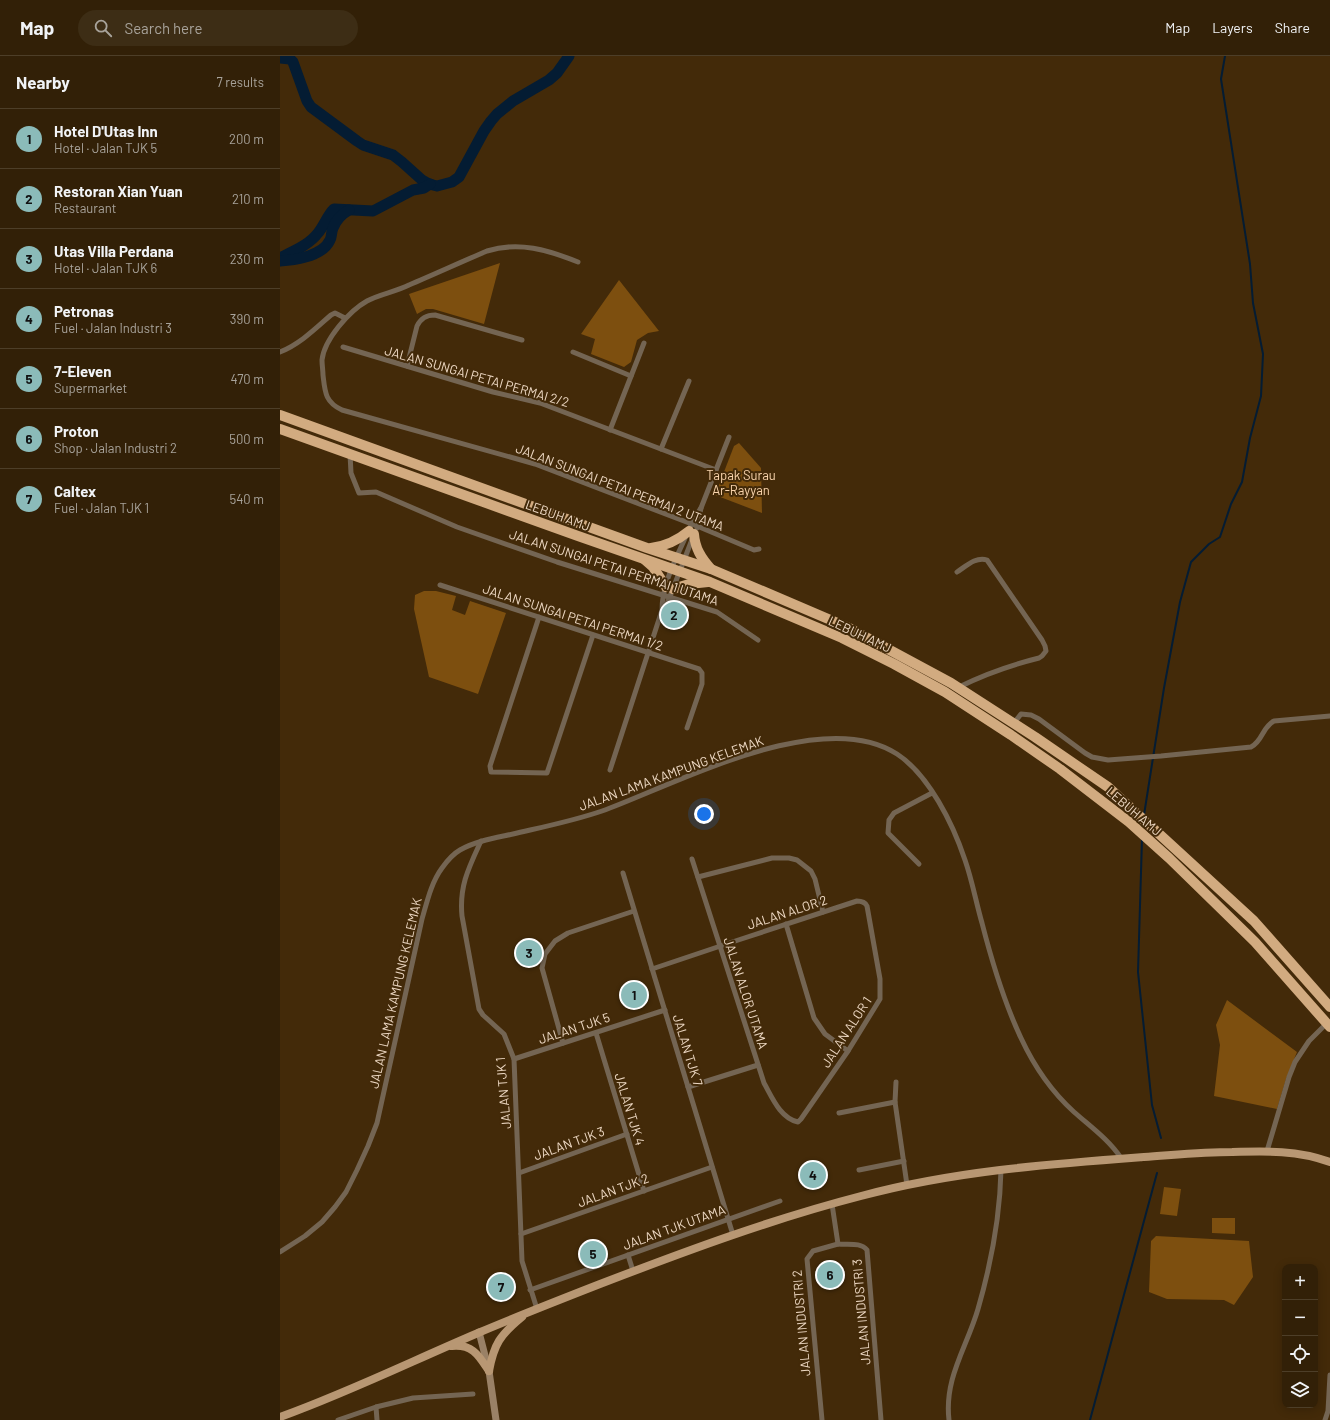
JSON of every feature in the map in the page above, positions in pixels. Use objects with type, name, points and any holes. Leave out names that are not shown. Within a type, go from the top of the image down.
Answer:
[{"type":"highway","name":"LEBUH AMJ","points":[[280,414],[647,548],[711,569],[847,627],[958,688],[1014,723],[1108,787],[1254,921],[1330,1007]]},
{"type":"highway","name":"LEBUH AMJ","points":[[280,429],[710,582],[842,638],[945,692],[1012,734],[1129,822],[1256,942],[1328,1025]]},
{"type":"highway","points":[[647,548],[661,547],[671,543],[693,529],[695,543],[699,554],[711,569]]},
{"type":"highway","points":[[644,559],[653,567],[668,592],[689,584],[710,582]]},
{"type":"main road","points":[[280,1417],[323,1400],[479,1332],[633,1271],[733,1234],[832,1204],[907,1185],[1001,1170],[1121,1158],[1193,1153],[1267,1151],[1309,1155],[1330,1162]]},
{"type":"main road","points":[[489,1371],[493,1353],[501,1338],[528,1312]]},
{"type":"main road","points":[[448,1346],[464,1346],[472,1349],[489,1371]]},
{"type":"street","points":[[280,352],[293,346],[335,313],[345,318],[356,308],[368,301],[398,290],[487,251],[497,248],[519,246],[544,250],[578,262]]},
{"type":"street","points":[[407,366],[417,326],[420,321],[429,315],[435,315],[522,340]]},
{"type":"street","name":"JALAN SUNGAI PETAI PERMAI 2 UTAMA","points":[[345,318],[331,338],[322,360],[327,396],[330,403],[335,407],[535,464],[693,529],[754,550],[758,549]]},
{"type":"street","points":[[610,430],[644,343]]},
{"type":"street","name":"JALAN SUNGAI PETAI PERMAI 2/2","points":[[344,347],[493,392],[540,403],[716,470]]},
{"type":"street","points":[[573,352],[631,376]]},
{"type":"street","points":[[661,449],[689,380]]},
{"type":"street","points":[[610,770],[676,569],[729,437]]},
{"type":"street","name":"JALAN SUNGAI PETAI PERMAI 1 UTAMA","points":[[350,454],[351,473],[359,493],[376,492],[457,527],[557,562],[668,592],[717,612],[758,640]]},
{"type":"street","points":[[668,592],[680,558]]},
{"type":"street","points":[[957,572],[976,560],[987,560],[1042,640],[1046,651],[1039,658],[1002,668],[958,688]]},
{"type":"street","name":"JALAN SUNGAI PETAI PERMAI 1/2","points":[[440,585],[699,669],[702,673],[702,684],[687,728]]},
{"type":"street","points":[[539,617],[490,766],[491,772],[547,773],[592,635]]},
{"type":"street","points":[[1014,723],[1020,714],[1031,715],[1039,719],[1085,753],[1099,759],[1108,760],[1251,747],[1260,740],[1268,724],[1274,722],[1330,716]]},
{"type":"street","name":"JALAN LAMA KAMPUNG KELEMAK","points":[[280,1252],[305,1236],[322,1222],[335,1208],[346,1192],[357,1170],[376,1123],[422,920],[432,888],[442,867],[450,858],[459,851],[481,841],[584,817],[754,752],[809,741],[851,740],[881,747],[897,755],[909,764],[923,780],[944,813],[964,858],[995,971],[1027,1051],[1044,1077],[1062,1100],[1111,1144],[1121,1158]]},
{"type":"street","points":[[919,864],[888,833],[889,820],[894,813],[932,793]]},
{"type":"street","name":"JALAN TJK 1","points":[[481,841],[470,865],[462,890],[462,916],[479,1009],[483,1015],[504,1034],[514,1059],[522,1261],[537,1309]]},
{"type":"street","points":[[698,877],[772,858],[797,860],[810,871],[815,879],[823,912]]},
{"type":"street","name":"JALAN ALOR UTAMA","points":[[692,859],[764,1083],[773,1101],[787,1118],[798,1122]]},
{"type":"street","name":"JALAN TJK 7","points":[[623,873],[733,1234]]},
{"type":"street","name":"JALAN ALOR 2","points":[[652,969],[786,924],[861,901]]},
{"type":"street","name":"JALAN ALOR 1","points":[[798,1122],[848,1050],[880,999],[880,979],[872,930],[867,906],[865,902],[861,901]]},
{"type":"street","points":[[563,1043],[542,968],[545,954],[555,941],[568,933],[634,911]]},
{"type":"street","points":[[786,924],[814,1018],[825,1034],[848,1050]]},
{"type":"street","name":"JALAN TJK 5","points":[[514,1059],[664,1010]]},
{"type":"street","points":[[1267,1151],[1289,1077],[1295,1062],[1309,1041],[1328,1025]]},
{"type":"street","name":"JALAN TJK 4","points":[[596,1033],[644,1191]]},
{"type":"street","points":[[688,1087],[758,1065]]},
{"type":"street","points":[[896,1082],[896,1102],[907,1185]]},
{"type":"street","points":[[839,1113],[896,1102]]},
{"type":"street","name":"JALAN TJK 3","points":[[519,1173],[627,1134]]},
{"type":"street","points":[[859,1170],[904,1161]]},
{"type":"street","name":"JALAN TJK 2","points":[[521,1234],[712,1166]]},
{"type":"street","points":[[949,1420],[948,1403],[953,1375],[978,1311],[986,1279],[998,1219],[1001,1170]]},
{"type":"street","name":"JALAN TJK UTAMA","points":[[530,1290],[780,1201]]},
{"type":"street","name":"JALAN INDUSTRI 3","points":[[832,1204],[838,1244],[860,1245],[864,1246],[867,1250],[881,1420]]},
{"type":"street","name":"JALAN INDUSTRI 2","points":[[822,1420],[807,1259],[813,1251],[838,1244]]},
{"type":"street","points":[[628,1255],[633,1271]]},
{"type":"street","points":[[479,1332],[489,1371],[496,1420]]},
{"type":"street","points":[[1325,1420],[1329,1405],[1330,1375]]},
{"type":"street","points":[[338,1420],[376,1407],[413,1398],[473,1394]]},
{"type":"street","points":[[376,1407],[377,1420]]},
{"type":"green space","points":[[500,263],[484,324],[433,309],[426,309],[417,314],[409,294]]},
{"type":"green space","points":[[619,280],[659,331],[648,333],[637,340],[631,362],[624,367],[591,354],[595,339],[581,334]]},
{"type":"green space","name":"Tapak Surau Ar-Rayyan","points":[[739,443],[761,468],[762,513],[715,495],[734,446]]},
{"type":"green space","points":[[424,591],[436,591],[456,596],[452,610],[465,615],[470,601],[506,613],[478,694],[429,677],[414,609],[415,595]]},
{"type":"green space","points":[[1227,1000],[1297,1052],[1286,1079],[1277,1109],[1214,1096],[1220,1045],[1216,1025]]},
{"type":"green space","points":[[1164,1187],[1181,1189],[1177,1216],[1160,1214]]},
{"type":"green space","points":[[1212,1218],[1235,1218],[1235,1234],[1212,1233]]},
{"type":"green space","points":[[1156,1236],[1249,1241],[1253,1277],[1234,1305],[1224,1300],[1167,1299],[1149,1292],[1151,1241]]},
{"type":"waterway","points":[[280,58],[290,59],[293,62],[307,101],[311,107],[363,145],[393,155],[422,180],[437,186],[452,182],[459,177],[484,131],[497,114],[513,101],[549,80],[557,73],[569,56]]},
{"type":"waterway","points":[[1144,815],[1164,688],[1180,602],[1191,562],[1209,544],[1220,537],[1231,504],[1242,482],[1250,438],[1261,396],[1263,354],[1253,303],[1250,264],[1221,79],[1225,56]]},
{"type":"waterway","points":[[280,258],[310,241],[320,230],[334,209],[373,211],[413,190],[424,188],[430,184]]},
{"type":"waterway","points":[[280,261],[301,258],[321,250],[330,240],[334,225],[342,215],[349,210]]},
{"type":"waterway","points":[[1142,839],[1138,972],[1152,1105],[1161,1138]]},
{"type":"waterway","points":[[1090,1420],[1157,1173]]},
{"type":"place","name":"Restoran Xian Yuan","points":[[674,615]]},
{"type":"place","name":"Utas Villa Perdana","points":[[529,953]]},
{"type":"place","name":"Hotel D'Utas Inn","points":[[634,995]]},
{"type":"place","name":"Petronas","points":[[813,1175]]},
{"type":"place","name":"7-Eleven","points":[[593,1254]]},
{"type":"place","name":"Proton","points":[[830,1275]]},
{"type":"place","name":"Caltex","points":[[501,1287]]}]
